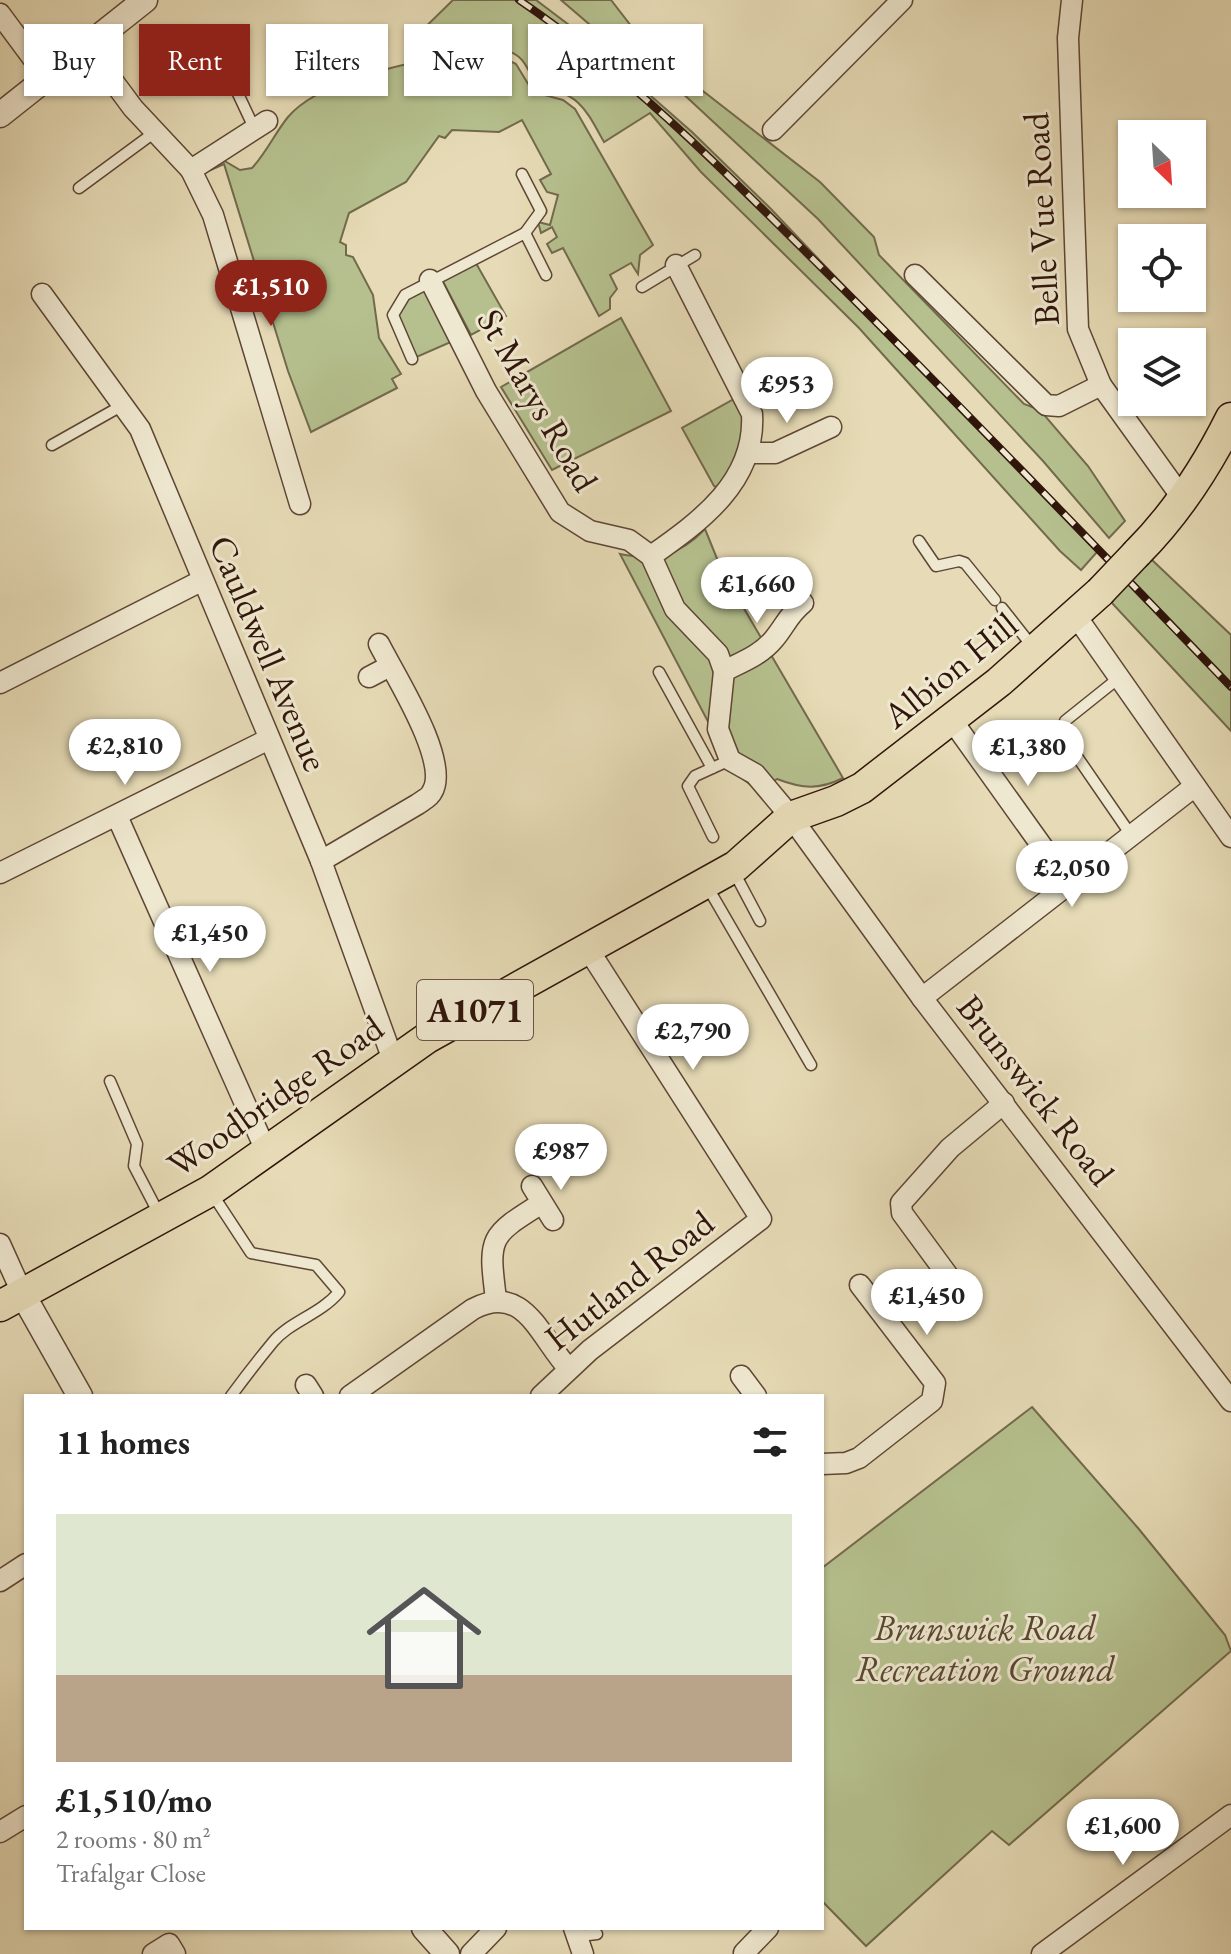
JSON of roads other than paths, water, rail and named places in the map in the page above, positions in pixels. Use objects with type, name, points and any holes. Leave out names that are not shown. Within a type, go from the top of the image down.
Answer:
[{"type":"main road","name":"A1071","points":[[1183,499],[1209,460],[1231,418]]},
{"type":"main road","name":"Albion Hill","points":[[791,817],[862,788],[1036,651],[1100,592],[1183,499]]},
{"type":"main road","name":"Woodbridge Road","points":[[11,1300],[210,1191],[393,1060],[732,869],[759,849],[791,817]]},
{"type":"street","points":[[115,24],[145,0]]},
{"type":"street","points":[[773,130],[902,0]]},
{"type":"street","name":"Belle Vue Road","points":[[1072,0],[1068,38],[1078,329],[1101,385],[1183,499]]},
{"type":"street","points":[[0,14],[24,46]]},
{"type":"street","points":[[123,92],[191,170],[222,242],[300,504]]},
{"type":"street","points":[[0,115],[24,95]]},
{"type":"street","points":[[191,170],[261,126]]},
{"type":"street","points":[[676,265],[752,414],[749,453],[727,492],[681,535],[651,556],[675,609],[718,654],[724,671],[718,729],[721,764],[755,774],[791,817]]},
{"type":"street","points":[[915,275],[1046,405],[1059,406],[1101,385]]},
{"type":"street","name":"St Marys Road","points":[[430,280],[486,391],[560,512],[590,531],[629,540],[651,556]]},
{"type":"street","name":"Cauldwell Avenue","points":[[42,294],[140,429],[201,581],[321,861],[393,1060]]},
{"type":"street","points":[[749,453],[775,453],[791,448],[831,427]]},
{"type":"street","points":[[0,683],[201,581]]},
{"type":"street","points":[[724,671],[764,648],[787,616],[803,603]]},
{"type":"street","points":[[1076,616],[1231,837]]},
{"type":"street","points":[[321,861],[432,793],[437,766],[433,752],[379,644]]},
{"type":"street","points":[[369,677],[390,666]]},
{"type":"street","points":[[951,719],[1069,884]]},
{"type":"street","points":[[0,873],[269,739]]},
{"type":"street","points":[[922,998],[1195,786]]},
{"type":"street","points":[[117,816],[267,1153]]},
{"type":"street","name":"Brunswick Road","points":[[791,817],[922,998],[1231,1401]]},
{"type":"street","name":"Hutland Road","points":[[550,1393],[569,1369],[761,1219],[588,949]]},
{"type":"street","points":[[949,1277],[902,1213],[901,1203],[950,1148],[1004,1103]]},
{"type":"street","points":[[496,1299],[491,1257],[496,1238],[505,1226],[542,1203]]},
{"type":"street","points":[[0,1244],[11,1300],[79,1394]]},
{"type":"street","points":[[824,1464],[846,1463],[859,1458],[932,1401],[936,1392],[935,1383],[860,1285]]},
{"type":"street","points":[[353,1394],[473,1309],[496,1299],[512,1302],[524,1311],[569,1369]]},
{"type":"street","points":[[741,1376],[754,1394]]},
{"type":"street","points":[[0,1581],[24,1565]]},
{"type":"street","points":[[1042,1954],[1231,1815]]},
{"type":"street","points":[[0,1832],[24,1817]]},
{"type":"street","points":[[426,1930],[447,1954]]},
{"type":"street","points":[[471,1954],[494,1930]]},
{"type":"lane","points":[[243,96],[261,126]]},
{"type":"lane","points":[[79,188],[155,132]]},
{"type":"lane","points":[[412,359],[393,315],[405,295],[525,233],[541,211],[522,174]]},
{"type":"lane","points":[[525,233],[546,275]]},
{"type":"lane","points":[[642,287],[695,255]]},
{"type":"lane","points":[[52,445],[123,405]]},
{"type":"lane","points":[[919,541],[936,566],[959,561],[965,563],[1036,651]]},
{"type":"lane","points":[[659,672],[721,764],[695,776],[688,786],[713,837]]},
{"type":"lane","points":[[1065,721],[1120,677]]},
{"type":"lane","points":[[1069,745],[1131,835]]},
{"type":"lane","points":[[732,869],[760,921]]},
{"type":"lane","points":[[706,884],[811,1065]]},
{"type":"lane","points":[[110,1081],[137,1144],[134,1166],[162,1219]]},
{"type":"lane","points":[[210,1191],[251,1253],[316,1265],[339,1292],[330,1303],[274,1340],[267,1355],[251,1366],[232,1394]]},
{"type":"railway","points":[[519,0],[602,62],[718,166],[1032,480],[1231,687]]},
{"type":"park label","name":"Brunswick Road Recreation Ground","points":[[985,1648]]}]
